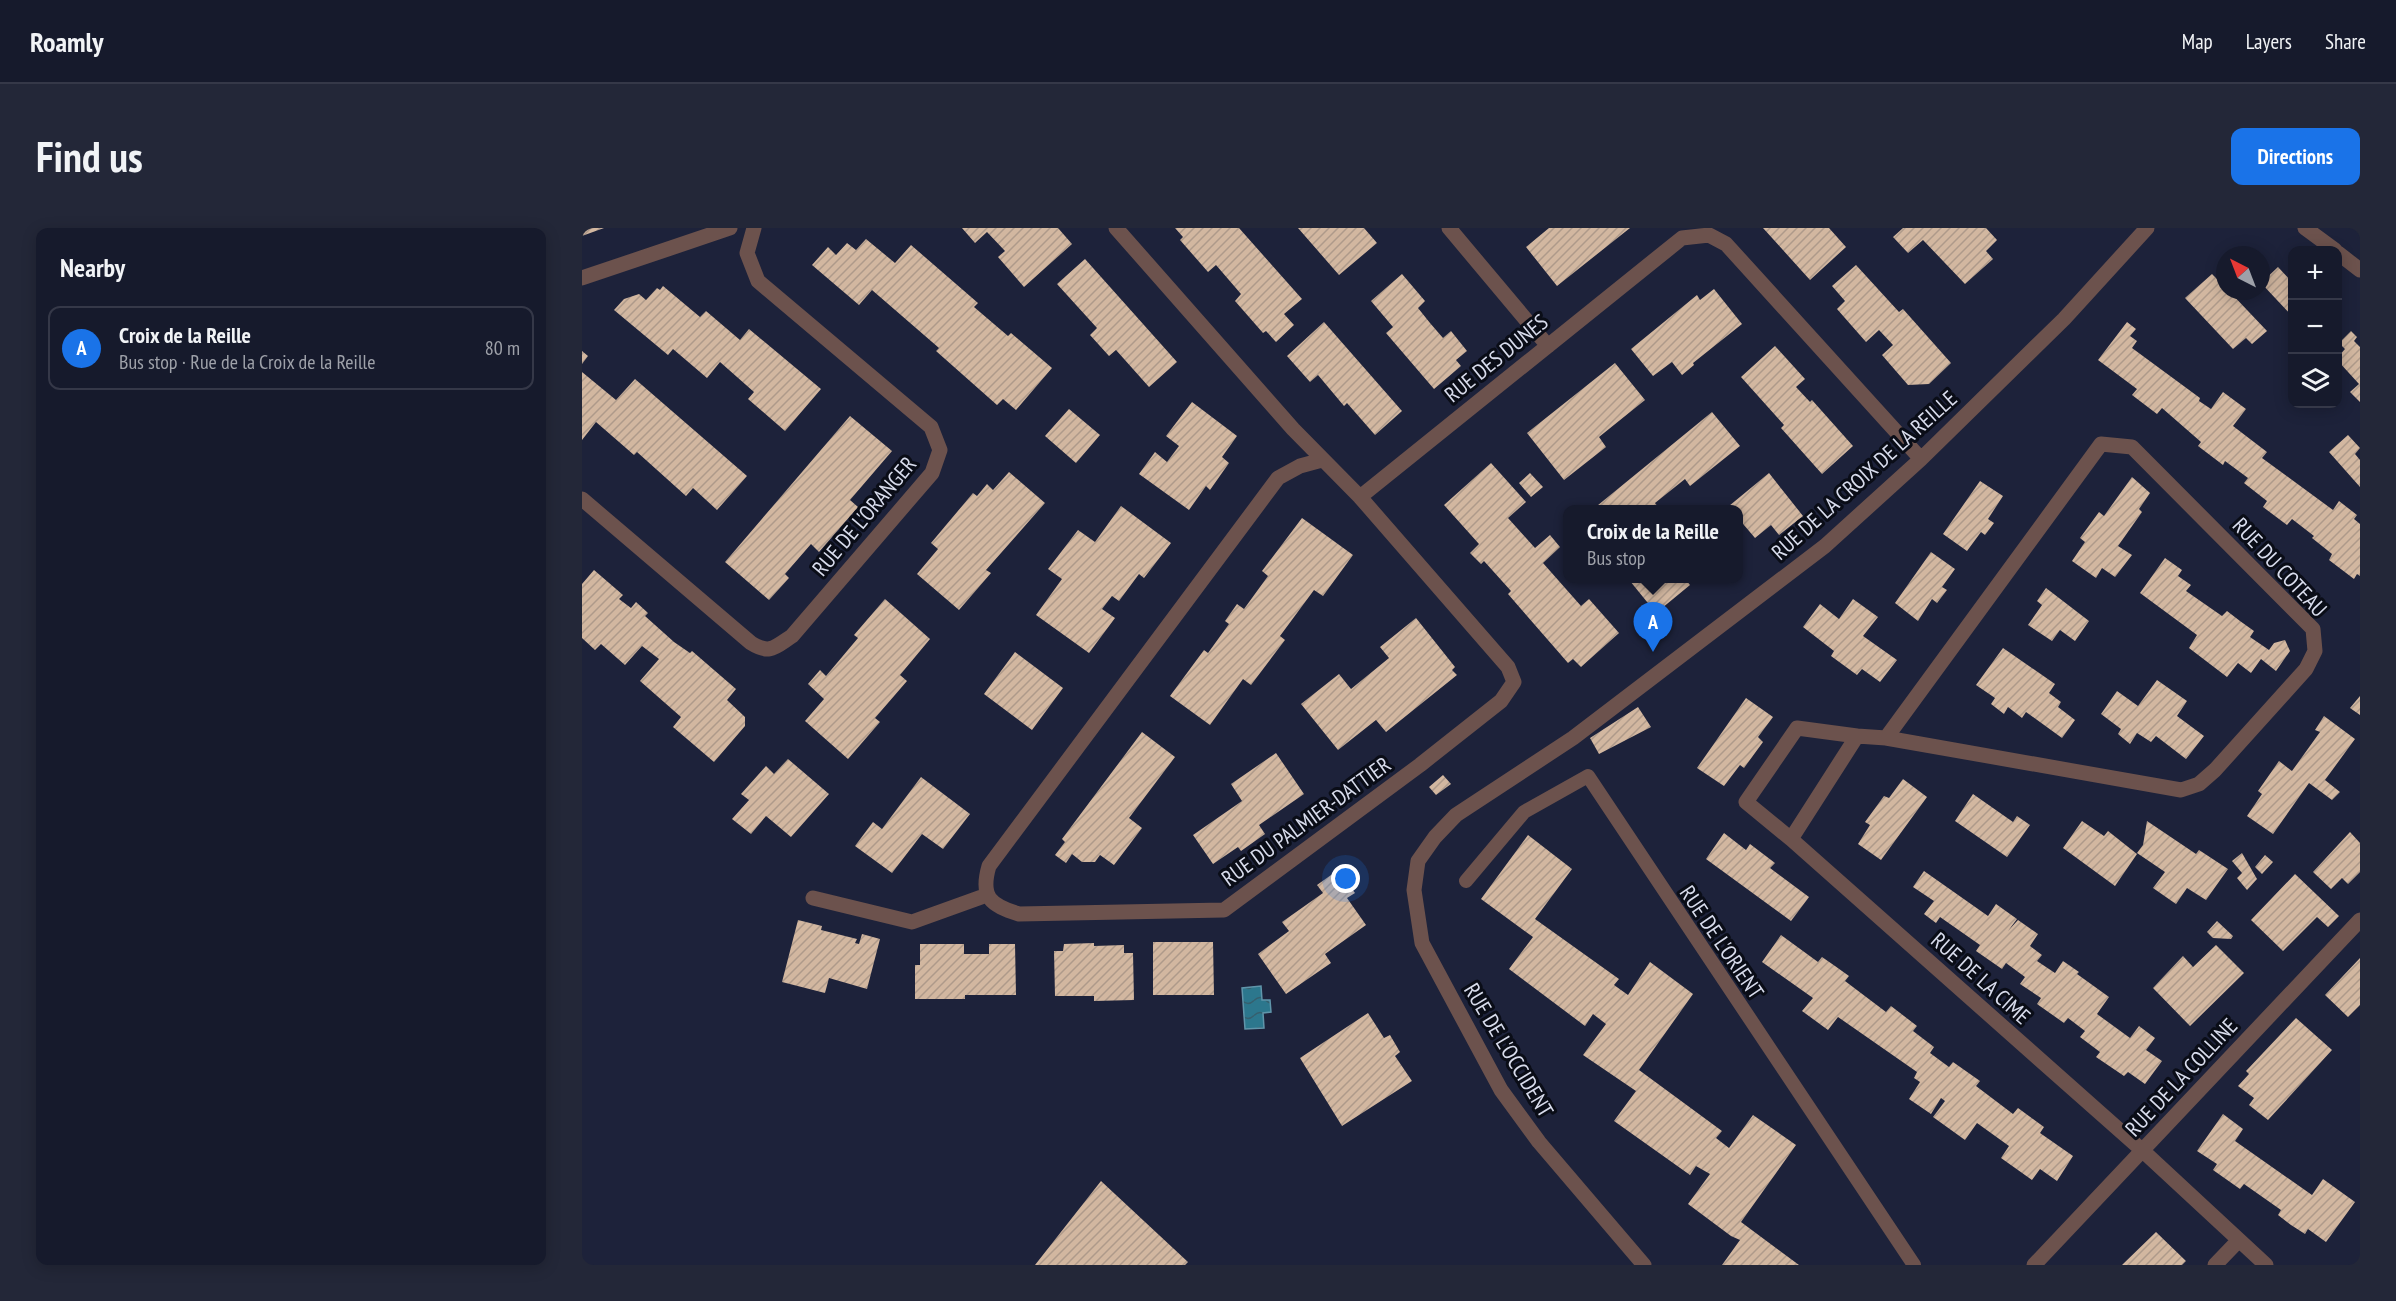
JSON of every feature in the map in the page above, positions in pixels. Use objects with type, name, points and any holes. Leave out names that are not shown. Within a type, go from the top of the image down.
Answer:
[{"type":"street","points":[[582,278],[730,228]]},
{"type":"street","name":"RUE DE L'ORANGER","points":[[582,499],[751,643],[761,649],[771,650],[792,636],[932,473],[940,450],[931,427],[758,281],[747,253],[754,228]]},
{"type":"street","points":[[1116,228],[1322,460],[1360,497]]},
{"type":"street","points":[[1449,228],[1548,346]]},
{"type":"street","name":"RUE DE LA CROIX DE LA REILLE","points":[[1418,861],[1435,837],[1456,814],[1573,738],[1825,546],[1921,459],[2064,319],[2147,228]]},
{"type":"street","points":[[2305,228],[2328,246]]},
{"type":"street","name":"RUE DES DUNES","points":[[1360,497],[1682,238],[1709,235],[1726,244],[1921,459]]},
{"type":"street","points":[[2342,256],[2360,270]]},
{"type":"street","name":"RUE DU COTEAU","points":[[1857,736],[1886,738],[2181,790],[2199,784],[2215,770],[2306,669],[2314,651],[2313,629],[2132,447],[2101,444],[1886,738]]},
{"type":"street","points":[[813,898],[912,922],[987,895],[984,884],[989,866],[1278,478],[1300,466],[1322,460]]},
{"type":"street","name":"RUE DU PALMIER-DATTIER","points":[[987,895],[998,907],[1019,914],[1224,910],[1420,765],[1501,701],[1514,682],[1508,667],[1360,497]]},
{"type":"street","name":"RUE DE LA CIME","points":[[1857,736],[1797,728],[1746,802],[1791,838],[2143,1151],[2266,1265]]},
{"type":"street","points":[[1791,838],[1857,736]]},
{"type":"street","name":"RUE DE L'OCCIDENT","points":[[1418,861],[1414,890],[1422,943],[1501,1089],[1539,1142],[1644,1265]]},
{"type":"street","name":"RUE DE LA COLLINE","points":[[2034,1265],[2360,920]]},
{"type":"street","points":[[2215,1265],[2239,1240]]},
{"type":"lane","name":"RUE DE L'ORIENT","points":[[1466,881],[1524,812],[1588,776],[1914,1265]]},
{"type":"water","points":[[1261,986],[1262,1000],[1270,1000],[1271,1012],[1263,1013],[1264,1028],[1245,1029],[1242,988]]},
{"type":"building","points":[[582,228],[604,228],[582,236]]},
{"type":"building","points":[[962,228],[1058,228],[1072,244],[1024,287],[998,257],[1005,251],[987,232],[975,243]]},
{"type":"building","points":[[1175,228],[1239,228],[1302,299],[1284,314],[1294,325],[1276,342],[1266,331],[1263,333],[1235,301],[1241,294],[1216,265],[1208,272],[1180,240],[1183,237]]},
{"type":"building","points":[[1298,228],[1364,228],[1377,243],[1339,275]]},
{"type":"building","points":[[1549,228],[1630,228],[1557,286],[1526,247]]},
{"type":"building","points":[[1763,228],[1829,228],[1846,247],[1810,280]]},
{"type":"building","points":[[1903,228],[1986,228],[1997,240],[1986,251],[1993,259],[1965,284],[1923,240],[1908,253],[1893,237]]},
{"type":"building","points":[[866,239],[895,263],[911,245],[978,303],[974,307],[1008,336],[1011,333],[1052,368],[1016,410],[1003,399],[997,405],[936,351],[939,348],[872,290],[859,305],[812,265],[828,247],[836,255],[847,243],[856,250]]},
{"type":"building","points":[[1085,259],[1177,362],[1149,387],[1116,350],[1109,356],[1090,335],[1097,328],[1057,284]]},
{"type":"building","points":[[1856,265],[1899,312],[1903,309],[1951,363],[1929,384],[1908,385],[1882,355],[1893,345],[1879,330],[1866,342],[1837,309],[1845,301],[1832,286]]},
{"type":"building","points":[[2278,267],[2288,278],[2288,312],[2270,293],[2270,275]]},
{"type":"building","points":[[1402,274],[1425,301],[1418,308],[1430,323],[1443,338],[1451,331],[1467,351],[1456,360],[1461,366],[1434,389],[1386,333],[1393,327],[1371,301]]},
{"type":"building","points":[[2212,274],[2216,278],[2216,300],[2238,300],[2267,331],[2252,344],[2246,338],[2233,349],[2185,298]]},
{"type":"building","points":[[663,286],[700,317],[706,311],[740,340],[749,329],[821,389],[785,431],[748,399],[754,392],[720,362],[707,378],[673,349],[668,355],[614,310],[624,299],[639,294],[646,300],[657,288],[660,290]]},
{"type":"building","points":[[1714,289],[1742,324],[1693,363],[1694,365],[1682,375],[1672,362],[1653,376],[1631,349],[1697,295],[1700,300]]},
{"type":"building","points":[[1324,322],[1402,411],[1375,435],[1347,403],[1344,406],[1318,375],[1310,382],[1287,356]]},
{"type":"building","points":[[2127,322],[2136,329],[2130,336],[2137,341],[2132,348],[2200,398],[2199,401],[2211,409],[2223,392],[2246,409],[2233,426],[2267,452],[2262,458],[2333,510],[2339,501],[2357,515],[2354,519],[2360,524],[2360,576],[2357,574],[2354,579],[2329,560],[2332,554],[2292,519],[2287,525],[2263,507],[2267,501],[2244,483],[2248,478],[2225,461],[2223,465],[2198,446],[2201,442],[2162,408],[2157,414],[2132,395],[2137,389],[2098,360]]},
{"type":"building","points":[[2351,331],[2357,337],[2354,341],[2360,347],[2360,402],[2350,392],[2359,384],[2342,365],[2342,352],[2345,349],[2342,346],[2342,340]]},
{"type":"building","points":[[1775,346],[1805,379],[1796,387],[1810,402],[1812,400],[1853,446],[1822,474],[1781,428],[1784,425],[1741,377]]},
{"type":"building","points":[[582,351],[588,356],[582,364]]},
{"type":"building","points":[[1615,363],[1645,400],[1599,437],[1606,447],[1564,480],[1527,433]]},
{"type":"building","points":[[582,372],[616,400],[635,379],[747,476],[717,510],[693,488],[686,496],[637,452],[634,455],[596,422],[582,440]]},
{"type":"building","points":[[1192,402],[1237,436],[1222,457],[1229,463],[1210,490],[1206,486],[1189,510],[1139,474],[1155,452],[1167,462],[1179,446],[1166,436]]},
{"type":"building","points":[[1069,409],[1100,435],[1076,463],[1045,436]]},
{"type":"building","points":[[1712,412],[1740,446],[1690,486],[1685,479],[1655,503],[1656,505],[1598,505]]},
{"type":"building","points":[[850,416],[892,451],[850,500],[858,507],[819,552],[811,544],[785,574],[789,578],[769,600],[725,562]]},
{"type":"building","points":[[2348,435],[2360,448],[2355,454],[2360,460],[2360,487],[2329,452]]},
{"type":"building","points":[[1491,463],[1526,502],[1508,518],[1535,548],[1550,535],[1560,547],[1543,563],[1581,606],[1589,599],[1619,633],[1581,667],[1573,659],[1568,663],[1508,594],[1511,591],[1484,561],[1481,564],[1470,553],[1479,544],[1444,505]]},
{"type":"building","points":[[1009,472],[1045,503],[986,570],[991,573],[959,610],[917,574],[938,549],[931,543],[973,493],[977,496],[987,484],[993,490]]},
{"type":"building","points":[[1530,473],[1543,487],[1531,497],[1519,483]]},
{"type":"building","points":[[1769,473],[1803,516],[1779,535],[1771,525],[1755,538],[1743,524],[1743,505],[1730,505]]},
{"type":"building","points":[[2132,477],[2150,493],[2139,509],[2142,512],[2118,546],[2132,555],[2115,577],[2102,568],[2096,578],[2072,561],[2085,542],[2080,538],[2099,512],[2104,516]]},
{"type":"building","points":[[1980,481],[2003,496],[1988,519],[1994,523],[1985,535],[1981,532],[1967,551],[1943,534]]},
{"type":"building","points":[[1121,506],[1171,543],[1144,578],[1139,574],[1119,601],[1112,596],[1102,609],[1115,618],[1089,653],[1036,615],[1062,579],[1048,569],[1078,530],[1095,542]]},
{"type":"building","points":[[1302,518],[1353,555],[1323,596],[1314,590],[1280,636],[1285,640],[1251,685],[1243,679],[1210,725],[1170,696],[1204,650],[1208,653],[1229,624],[1225,621],[1237,604],[1244,609],[1268,576],[1262,571]]},
{"type":"building","points":[[1931,552],[1955,569],[1942,587],[1947,590],[1937,603],[1932,599],[1918,621],[1895,603]]},
{"type":"building","points":[[2165,558],[2182,570],[2178,576],[2191,585],[2186,591],[2222,616],[2227,611],[2254,631],[2250,637],[2269,650],[2274,643],[2285,640],[2290,651],[2276,671],[2261,659],[2251,673],[2238,663],[2227,677],[2189,648],[2197,635],[2140,593]]},
{"type":"building","points":[[594,570],[623,595],[619,599],[631,608],[636,602],[648,613],[645,616],[674,642],[690,653],[692,651],[736,689],[727,700],[745,717],[745,726],[714,762],[673,727],[681,717],[640,681],[659,659],[642,646],[625,665],[601,644],[595,650],[582,638],[582,584]]},
{"type":"building","points":[[1632,583],[1688,583],[1690,585],[1656,613]]},
{"type":"building","points":[[2046,588],[2089,621],[2075,641],[2060,630],[2052,641],[2028,625],[2042,605],[2037,601]]},
{"type":"building","points":[[885,599],[930,639],[900,675],[907,681],[875,718],[880,722],[848,759],[805,721],[824,699],[808,684],[820,670],[826,676],[858,638],[854,635]]},
{"type":"building","points":[[1853,599],[1878,617],[1863,636],[1897,660],[1880,682],[1862,669],[1857,675],[1831,656],[1834,651],[1803,627],[1820,604],[1839,619]]},
{"type":"building","points":[[1416,618],[1455,667],[1452,670],[1457,675],[1386,732],[1376,720],[1338,750],[1301,704],[1339,674],[1351,689],[1389,658],[1380,647]]},
{"type":"building","points":[[2003,648],[2055,684],[2049,693],[2061,702],[2058,707],[2075,720],[2062,738],[2026,712],[2022,718],[2008,707],[2004,714],[1991,704],[1995,698],[1976,685]]},
{"type":"building","points":[[1015,652],[1063,688],[1032,730],[984,694]]},
{"type":"building","points":[[2157,680],[2187,701],[2177,716],[2204,736],[2186,759],[2156,736],[2151,742],[2137,733],[2130,744],[2118,734],[2121,729],[2101,714],[2117,691],[2138,706]]},
{"type":"building","points":[[2360,696],[2360,715],[2350,708]]},
{"type":"building","points":[[1746,698],[1773,717],[1758,737],[1763,742],[1744,768],[1740,765],[1724,786],[1697,768]]},
{"type":"building","points":[[1638,707],[1651,727],[1599,754],[1590,738]]},
{"type":"building","points":[[2324,716],[2355,739],[2325,780],[2340,792],[2332,800],[2309,783],[2273,834],[2247,816],[2262,794],[2258,791],[2279,761],[2292,771],[2320,732],[2315,730]]},
{"type":"building","points":[[1142,732],[1175,757],[1129,818],[1142,828],[1114,865],[1100,855],[1095,862],[1082,862],[1072,854],[1066,863],[1055,855],[1065,842],[1062,839]]},
{"type":"building","points":[[1276,753],[1304,794],[1259,825],[1265,834],[1241,851],[1238,847],[1213,864],[1193,835],[1242,801],[1231,784]]},
{"type":"building","points":[[788,759],[829,794],[791,837],[766,816],[751,834],[732,819],[749,800],[741,794],[766,766],[774,774]]},
{"type":"building","points":[[1443,775],[1451,784],[1436,795],[1429,787]]},
{"type":"building","points":[[921,777],[970,814],[943,849],[922,834],[892,873],[855,846],[873,822],[882,829]]},
{"type":"building","points":[[1903,779],[1927,797],[1881,860],[1858,844],[1870,825],[1865,822],[1884,796],[1889,798]]},
{"type":"building","points":[[1973,794],[2013,822],[2017,816],[2030,825],[2007,857],[1955,821]]},
{"type":"building","points":[[2082,821],[2104,836],[2108,831],[2137,854],[2115,886],[2063,848]]},
{"type":"building","points":[[2147,821],[2196,854],[2199,850],[2228,869],[2206,900],[2187,888],[2176,904],[2153,888],[2165,872],[2137,853],[2143,845]]},
{"type":"building","points":[[2350,832],[2360,843],[2360,872],[2348,884],[2342,878],[2331,889],[2313,872]]},
{"type":"building","points":[[1724,833],[1746,850],[1750,844],[1775,863],[1770,868],[1809,897],[1791,921],[1706,859]]},
{"type":"building","points":[[1528,835],[1572,869],[1535,919],[1619,979],[1614,985],[1628,995],[1650,962],[1693,994],[1639,1070],[1722,1131],[1716,1138],[1729,1148],[1753,1115],[1796,1145],[1741,1222],[1799,1265],[1722,1265],[1740,1240],[1731,1236],[1688,1204],[1710,1174],[1696,1166],[1690,1175],[1614,1121],[1636,1091],[1583,1055],[1606,1024],[1593,1014],[1585,1026],[1509,969],[1533,937],[1481,899]]},
{"type":"building","points":[[2242,853],[2257,879],[2247,890],[2237,878],[2242,873],[2232,861]]},
{"type":"building","points":[[2265,855],[2273,862],[2262,874],[2255,867]]},
{"type":"building","points":[[1338,870],[1355,893],[1347,898],[1366,925],[1325,954],[1331,963],[1286,994],[1258,954],[1289,931],[1282,922],[1323,893],[1317,885]]},
{"type":"building","points":[[1924,871],[1988,916],[1996,904],[2017,919],[2008,931],[2018,920],[2038,934],[2030,946],[2042,955],[2037,961],[2055,973],[2063,961],[2109,997],[2097,1014],[2130,1038],[2139,1026],[2155,1038],[2146,1050],[2162,1061],[2145,1084],[2128,1072],[2124,1076],[2096,1057],[2100,1052],[2080,1037],[2085,1031],[2068,1018],[2064,1023],[2037,1004],[2041,998],[2020,984],[2025,977],[2006,963],[2002,969],[1976,951],[1980,945],[1940,917],[1936,923],[1924,914],[1934,901],[1913,887]]},
{"type":"building","points":[[2295,874],[2339,916],[2328,927],[2317,917],[2283,951],[2251,920]]},
{"type":"building","points":[[798,920],[822,926],[821,930],[857,939],[855,943],[859,944],[862,934],[880,939],[867,989],[829,978],[825,993],[782,982]]},
{"type":"building","points":[[2217,921],[2233,936],[2231,939],[2213,938],[2207,932]]},
{"type":"building","points":[[1781,935],[1818,962],[1822,957],[1849,976],[1845,981],[1886,1012],[1891,1006],[1917,1026],[1913,1031],[1934,1047],[1930,1053],[1949,1067],[1953,1062],[1980,1081],[1976,1086],[2013,1114],[2018,1108],[2044,1127],[2040,1133],[2073,1156],[2057,1181],[2040,1169],[2032,1180],[2001,1158],[2009,1146],[1977,1123],[1965,1140],[1933,1117],[1945,1101],[1941,1098],[1931,1114],[1909,1099],[1920,1082],[1914,1078],[1917,1072],[1838,1017],[1828,1030],[1802,1011],[1813,998],[1762,962]]},
{"type":"building","points":[[1153,942],[1213,942],[1214,995],[1153,995]]},
{"type":"building","points":[[1094,943],[1094,946],[1124,945],[1124,953],[1133,953],[1134,1000],[1094,1001],[1094,996],[1055,996],[1054,951],[1063,951],[1064,944]]},
{"type":"building","points":[[920,944],[964,944],[964,954],[989,954],[989,944],[1015,944],[1016,995],[965,995],[965,999],[915,999],[915,965],[920,965]]},
{"type":"building","points":[[2216,945],[2244,973],[2190,1026],[2153,988],[2183,956],[2193,967]]},
{"type":"building","points":[[2360,958],[2360,1005],[2348,1017],[2325,995]]},
{"type":"building","points":[[1368,1013],[1384,1038],[1390,1035],[1400,1052],[1395,1056],[1412,1081],[1342,1126],[1300,1058]]},
{"type":"building","points":[[2296,1018],[2332,1050],[2268,1120],[2249,1105],[2254,1098],[2238,1086],[2249,1074],[2246,1071]]},
{"type":"building","points":[[2223,1114],[2243,1129],[2235,1141],[2312,1195],[2323,1179],[2355,1202],[2326,1242],[2308,1229],[2305,1234],[2291,1225],[2278,1215],[2281,1210],[2244,1184],[2240,1189],[2213,1170],[2217,1164],[2197,1151]]},
{"type":"building","points":[[1101,1181],[1188,1262],[1185,1265],[1035,1265]]},
{"type":"building","points":[[2156,1232],[2186,1261],[2182,1265],[2122,1265]]},
{"type":"place","name":"Croix de la Reille","points":[[1653,652]]}]
